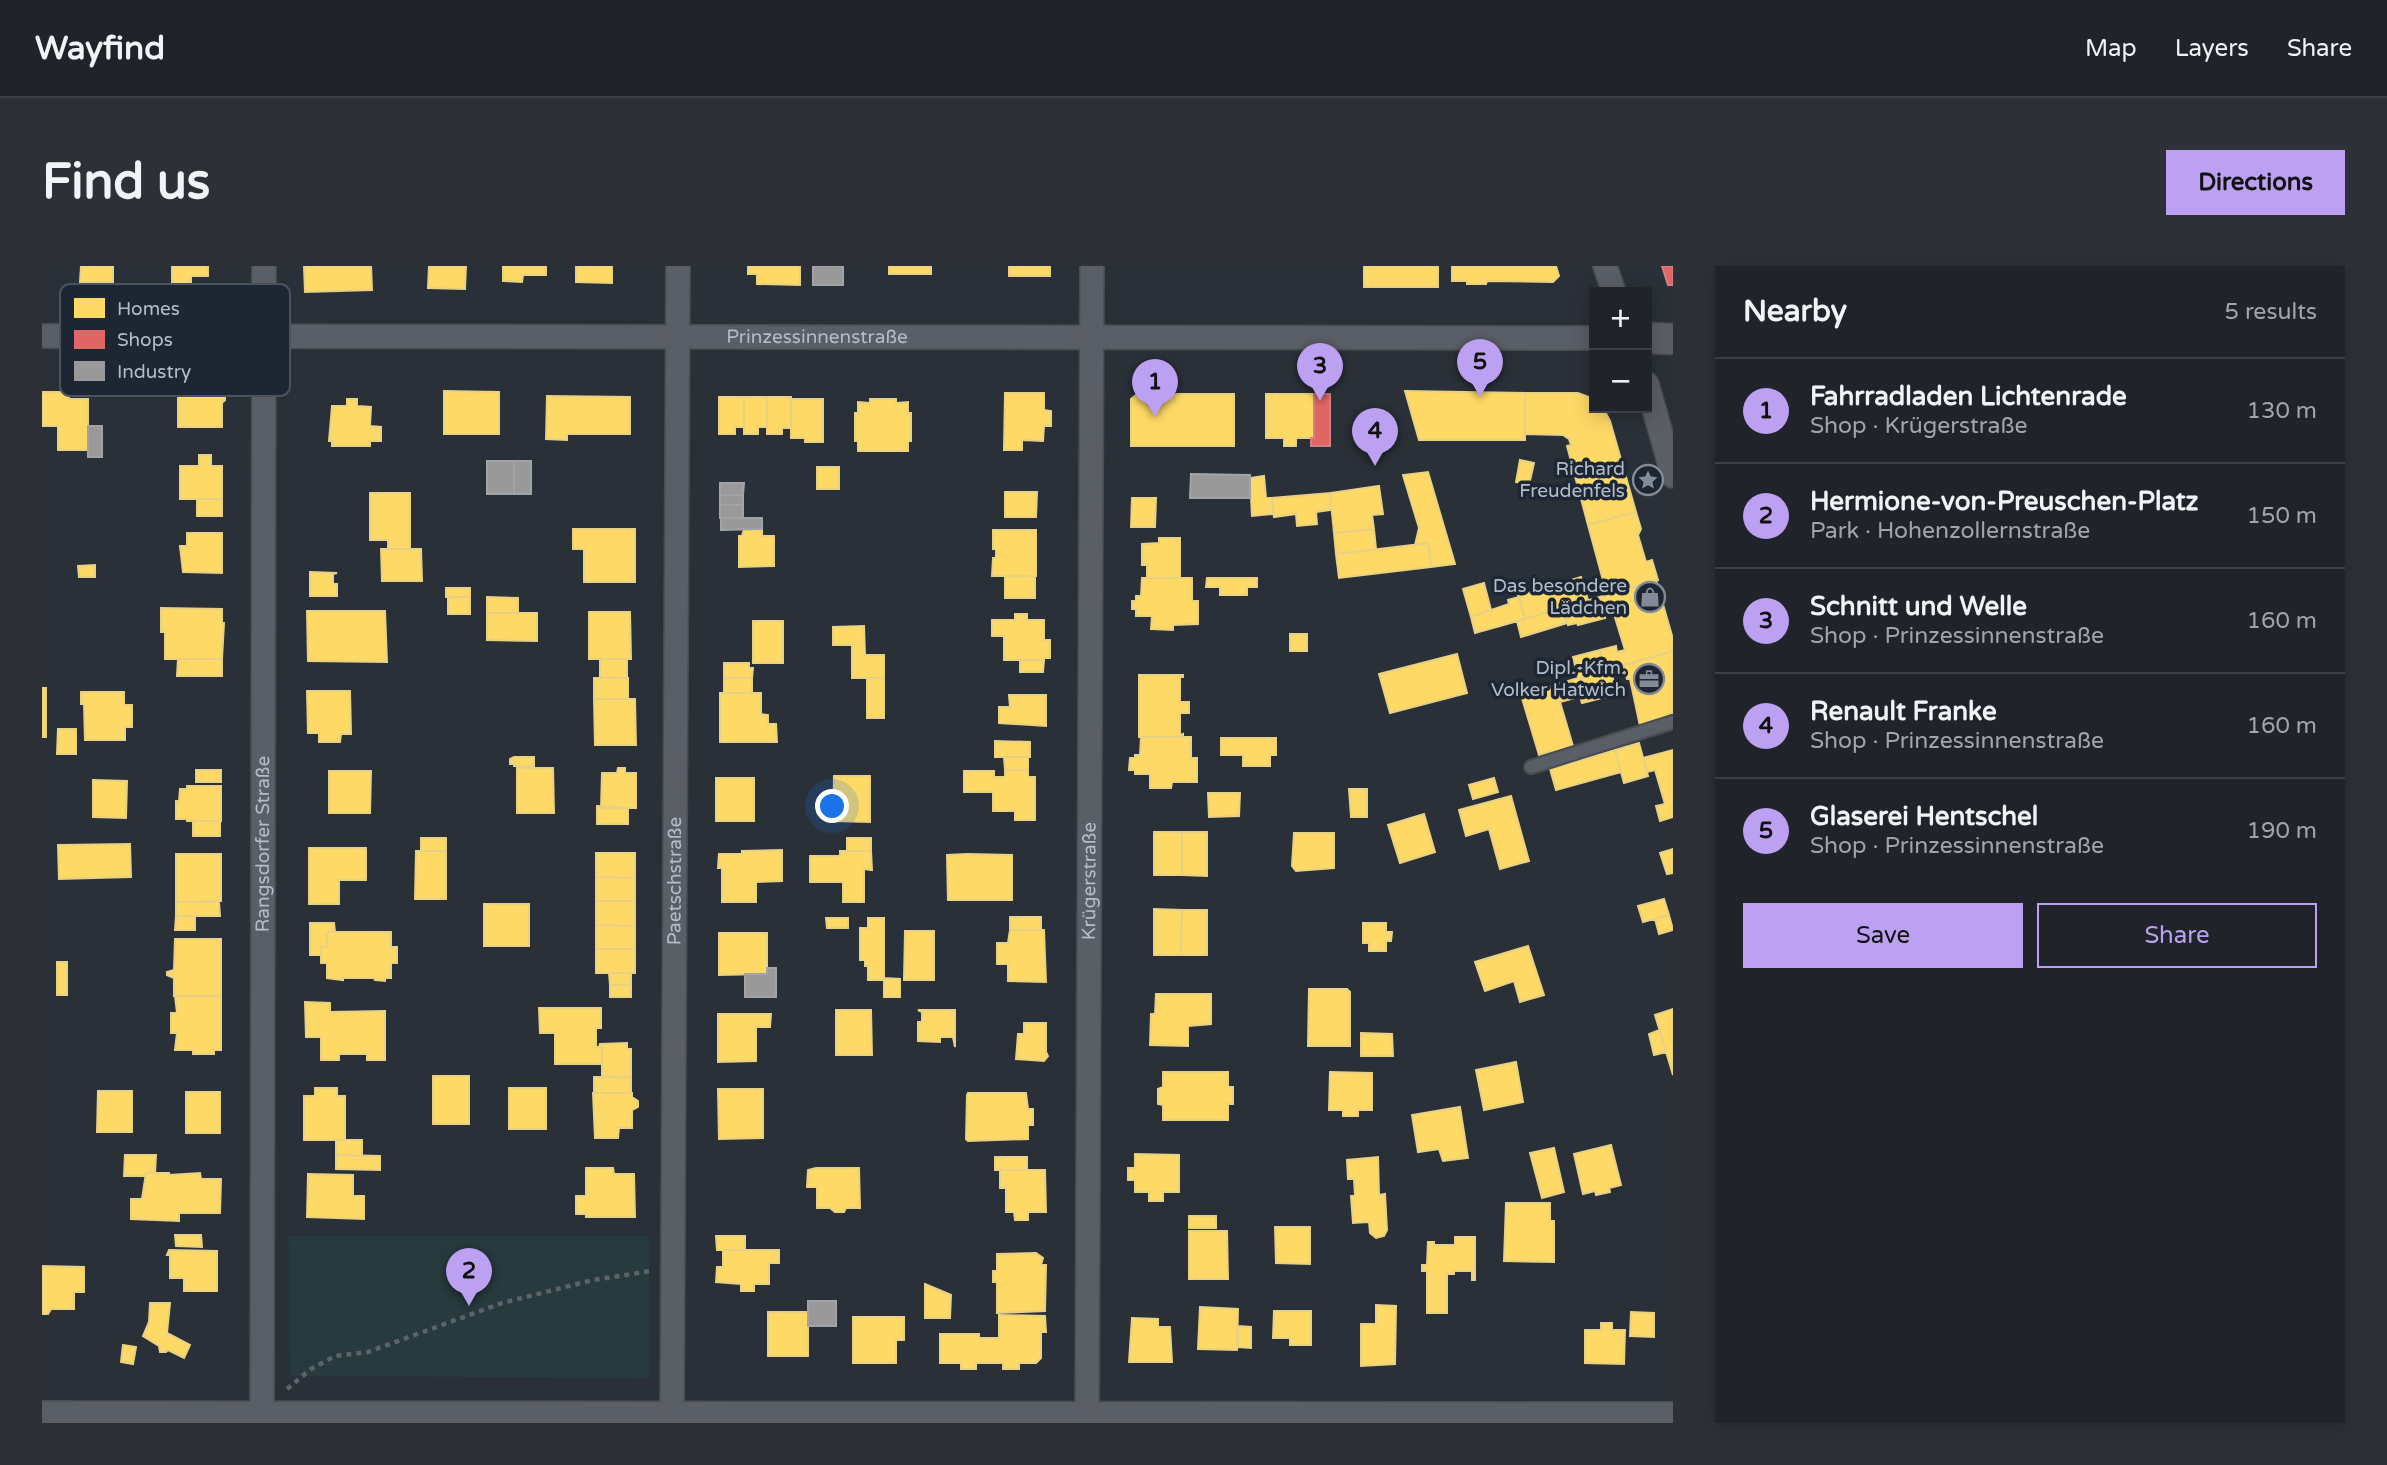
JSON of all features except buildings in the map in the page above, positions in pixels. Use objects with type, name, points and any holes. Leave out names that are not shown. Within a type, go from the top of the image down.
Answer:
[{"type":"street","name":"Rangsdorfer Straße","points":[[264,266],[264,284]]},
{"type":"street","name":"Paetschstraße","points":[[672,1418],[678,266]]},
{"type":"street","name":"Krügerstraße","points":[[1087,1418],[1092,266]]},
{"type":"street","points":[[1605,266],[1612,287]]},
{"type":"street","name":"Prinzessinnenstraße","points":[[42,336],[60,336]]},
{"type":"street","name":"Prinzessinnenstraße","points":[[290,336],[1589,338]]},
{"type":"street","points":[[1652,338],[1673,339]]},
{"type":"street","name":"Rangsdorfer Straße","points":[[262,1418],[263,396]]},
{"type":"street","points":[[1652,402],[1673,476]]},
{"type":"street","points":[[42,1413],[262,1418],[1500,1419],[1673,1414]]},
{"type":"lane","points":[[1531,767],[1673,722]]},
{"type":"path","points":[[284,1392],[311,1369],[335,1356],[368,1352],[502,1303],[593,1280],[654,1270]]},
{"type":"green space","points":[[289,1236],[649,1236],[649,1378],[290,1376]]},
{"type":"place","name":"Glaserei Hentschel","points":[[1480,397]]},
{"type":"place","name":"Schnitt und Welle","points":[[1320,401]]},
{"type":"place","name":"Fahrradladen Lichtenrade","points":[[1155,417]]},
{"type":"place","name":"Renault Franke","points":[[1375,466]]},
{"type":"place","name":"Richard Freudenfels","points":[[1648,480]]},
{"type":"place","name":"Das besondere Lädchen","points":[[1650,597]]},
{"type":"place","name":"Dipl.-Kfm. Volker Hatwich","points":[[1649,679]]},
{"type":"place","name":"Hermione-von-Preuschen-Platz","points":[[469,1306]]}]
